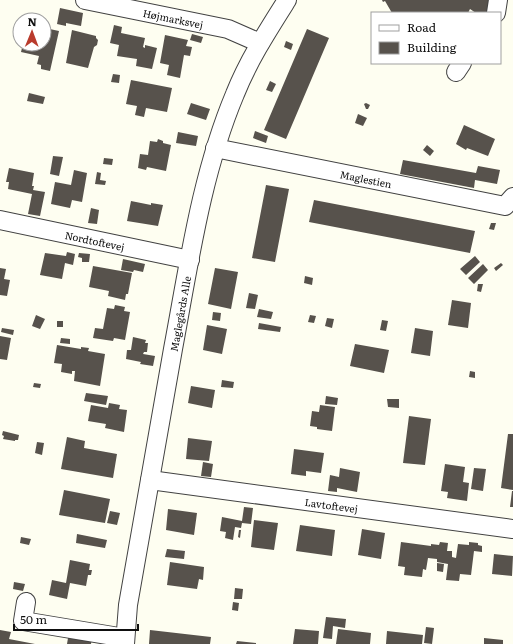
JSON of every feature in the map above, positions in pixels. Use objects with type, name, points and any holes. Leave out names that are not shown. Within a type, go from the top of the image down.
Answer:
[{"type":"street","name":"Højmarksvej","points":[[85,0],[228,29],[260,43]]},
{"type":"street","name":"Maglegårds Alle","points":[[125,641],[128,605],[190,260],[215,148],[235,93],[260,43],[287,0]]},
{"type":"street","points":[[496,12],[498,0]]},
{"type":"street","name":"Maglestien","points":[[215,148],[506,206],[513,197]]},
{"type":"street","name":"Nordtoftevej","points":[[0,220],[190,260]]},
{"type":"street","name":"Lavtoftevej","points":[[150,480],[513,529]]},
{"type":"street","points":[[26,602],[23,622],[125,641]]},
{"type":"building","points":[[382,0],[494,0],[489,12],[474,12],[470,9],[468,12],[391,12],[385,1],[383,2]]},
{"type":"building","points":[[60,8],[83,13],[81,26],[66,23],[66,26],[57,24]]},
{"type":"building","points":[[114,25],[122,27],[121,33],[145,38],[143,47],[145,48],[145,45],[157,48],[152,69],[136,66],[137,59],[117,56],[119,45],[110,43]]},
{"type":"building","points":[[307,29],[329,38],[286,139],[264,130]]},
{"type":"building","points":[[52,30],[59,31],[50,71],[41,69],[41,65],[37,64],[39,56],[21,52],[52,52]]},
{"type":"building","points":[[72,30],[96,36],[98,40],[97,45],[94,47],[88,68],[66,63]]},
{"type":"building","points":[[192,34],[203,37],[201,43],[190,40]]},
{"type":"building","points":[[165,35],[188,40],[186,46],[192,47],[190,56],[184,55],[180,78],[167,75],[169,65],[160,63]]},
{"type":"building","points":[[286,41],[293,44],[291,50],[284,47]]},
{"type":"building","points":[[113,74],[120,75],[119,83],[111,82]]},
{"type":"building","points":[[131,80],[172,88],[167,112],[146,108],[144,117],[135,115],[137,106],[126,104]]},
{"type":"building","points":[[270,81],[276,84],[272,92],[266,90]]},
{"type":"building","points":[[29,93],[45,97],[43,104],[27,101]]},
{"type":"building","points":[[191,103],[210,109],[206,120],[187,114]]},
{"type":"building","points":[[366,103],[370,105],[368,109],[366,109],[364,104]]},
{"type":"building","points":[[358,114],[367,118],[363,126],[355,123]]},
{"type":"building","points":[[464,125],[495,139],[488,156],[467,148],[466,150],[456,144]]},
{"type":"building","points":[[255,131],[268,136],[266,143],[253,138]]},
{"type":"building","points":[[178,132],[198,136],[196,146],[176,143]]},
{"type":"building","points":[[158,139],[163,141],[163,143],[171,145],[166,171],[147,167],[146,170],[138,168],[140,154],[148,155],[150,141],[157,142]]},
{"type":"building","points":[[427,145],[434,151],[430,156],[423,150]]},
{"type":"building","points":[[53,156],[63,157],[59,176],[50,174]]},
{"type":"building","points":[[104,158],[113,159],[112,165],[103,164]]},
{"type":"building","points":[[403,160],[476,173],[478,166],[500,170],[497,184],[475,180],[474,188],[400,174]]},
{"type":"building","points":[[9,168],[34,173],[32,186],[34,186],[33,190],[45,192],[40,216],[28,214],[32,194],[8,189],[9,182],[6,182]]},
{"type":"building","points":[[74,170],[87,173],[82,202],[72,200],[70,208],[51,204],[55,182],[71,185]]},
{"type":"building","points":[[97,172],[101,173],[100,180],[106,181],[105,185],[95,184]]},
{"type":"building","points":[[266,185],[289,189],[275,262],[252,258]]},
{"type":"building","points":[[314,200],[475,231],[470,253],[309,222]]},
{"type":"building","points":[[131,201],[151,205],[151,203],[163,205],[158,226],[127,221]]},
{"type":"building","points":[[91,208],[99,210],[97,224],[88,223]]},
{"type":"building","points":[[491,223],[496,223],[494,230],[489,229]]},
{"type":"building","points":[[67,252],[75,254],[73,265],[65,263],[62,279],[40,275],[45,253],[66,256]]},
{"type":"building","points":[[79,253],[90,254],[89,262],[82,262],[82,258],[78,257]]},
{"type":"building","points":[[475,256],[480,262],[466,275],[460,269]]},
{"type":"building","points":[[123,259],[145,264],[143,272],[121,270]]},
{"type":"building","points":[[501,263],[503,265],[496,271],[494,268]]},
{"type":"building","points":[[483,264],[488,270],[474,284],[468,278]]},
{"type":"building","points":[[93,266],[132,273],[128,294],[126,294],[125,300],[108,296],[109,291],[89,287]]},
{"type":"building","points":[[0,268],[6,269],[4,279],[10,280],[7,296],[0,295]]},
{"type":"building","points":[[215,268],[238,272],[231,309],[208,304]]},
{"type":"building","points":[[305,276],[313,278],[312,285],[304,283]]},
{"type":"building","points":[[478,284],[483,284],[481,292],[477,291]]},
{"type":"building","points":[[249,293],[258,295],[255,309],[246,308]]},
{"type":"building","points":[[452,300],[471,303],[468,328],[448,325]]},
{"type":"building","points":[[115,305],[125,307],[124,311],[130,312],[125,340],[114,338],[113,341],[93,338],[95,328],[103,329],[107,308],[114,309]]},
{"type":"building","points":[[259,309],[273,312],[271,319],[257,317]]},
{"type":"building","points":[[213,312],[221,313],[220,321],[212,320]]},
{"type":"building","points":[[36,315],[45,319],[40,329],[32,326]]},
{"type":"building","points":[[310,315],[316,316],[314,323],[308,322]]},
{"type":"building","points":[[327,318],[334,319],[332,328],[325,326]]},
{"type":"building","points":[[382,320],[388,321],[386,331],[380,330]]},
{"type":"building","points":[[57,321],[63,321],[63,327],[57,327]]},
{"type":"building","points":[[259,323],[281,327],[280,332],[258,329]]},
{"type":"building","points":[[207,325],[227,329],[222,354],[203,350]]},
{"type":"building","points":[[2,328],[14,330],[13,335],[1,332]]},
{"type":"building","points":[[415,328],[433,331],[430,356],[411,353]]},
{"type":"building","points":[[0,336],[11,338],[7,360],[0,359]]},
{"type":"building","points":[[133,337],[146,340],[145,343],[148,343],[147,352],[144,352],[143,354],[155,356],[153,366],[140,364],[141,362],[126,359],[127,350],[131,350]]},
{"type":"building","points":[[61,338],[70,339],[70,344],[60,343]]},
{"type":"building","points":[[355,344],[389,350],[384,373],[350,366]]},
{"type":"building","points":[[57,345],[81,349],[81,347],[89,348],[88,351],[105,354],[100,386],[74,381],[75,371],[72,371],[72,374],[61,372],[62,364],[54,363]]},
{"type":"building","points":[[470,371],[475,372],[475,378],[469,377]]},
{"type":"building","points":[[222,380],[234,382],[233,388],[221,387]]},
{"type":"building","points":[[34,383],[41,384],[40,388],[33,387]]},
{"type":"building","points":[[191,386],[215,390],[212,408],[188,403]]},
{"type":"building","points":[[86,393],[108,396],[106,405],[84,401]]},
{"type":"building","points":[[326,396],[338,398],[337,405],[325,404]]},
{"type":"building","points":[[387,399],[399,399],[399,408],[388,407]]},
{"type":"building","points":[[109,403],[120,405],[119,409],[127,410],[124,432],[105,428],[106,424],[88,421],[91,405],[108,408]]},
{"type":"building","points":[[320,405],[335,407],[332,431],[317,429],[317,427],[310,426],[312,411],[319,412]]},
{"type":"building","points":[[409,416],[431,419],[425,465],[403,463]]},
{"type":"building","points":[[3,431],[19,435],[18,440],[3,439]]},
{"type":"building","points":[[508,434],[513,434],[513,490],[501,488]]},
{"type":"building","points":[[67,437],[85,441],[84,448],[117,454],[113,478],[61,469]]},
{"type":"building","points":[[188,438],[212,441],[209,461],[186,459]]},
{"type":"building","points":[[37,442],[44,443],[42,455],[35,453]]},
{"type":"building","points":[[294,449],[324,453],[321,473],[306,471],[306,476],[291,474]]},
{"type":"building","points":[[203,462],[213,464],[211,477],[201,476]]},
{"type":"building","points":[[445,464],[465,467],[463,482],[469,483],[467,501],[447,498],[448,492],[441,491]]},
{"type":"building","points":[[340,468],[360,472],[357,492],[337,488],[337,492],[328,491],[330,475],[339,477]]},
{"type":"building","points":[[474,468],[486,469],[483,491],[471,489]]},
{"type":"building","points":[[64,490],[110,499],[105,523],[59,515]]},
{"type":"building","points":[[512,491],[513,507],[510,507]]},
{"type":"building","points":[[244,507],[253,508],[251,524],[242,523],[241,528],[235,527],[233,540],[225,538],[226,532],[220,531],[222,517],[242,521]]},
{"type":"building","points":[[168,509],[197,513],[194,535],[166,530]]},
{"type":"building","points":[[110,511],[120,513],[117,525],[107,523]]},
{"type":"building","points":[[254,520],[278,523],[274,550],[251,547]]},
{"type":"building","points":[[300,525],[335,530],[332,556],[296,551]]},
{"type":"building","points":[[362,529],[385,533],[381,559],[358,555]]},
{"type":"building","points":[[239,530],[241,530],[240,538],[238,537]]},
{"type":"building","points":[[77,534],[107,540],[105,548],[76,543]]},
{"type":"building","points":[[21,537],[31,539],[29,545],[20,543]]},
{"type":"building","points":[[401,542],[431,546],[431,544],[439,545],[440,542],[448,543],[447,551],[452,551],[452,557],[456,558],[458,544],[469,545],[469,542],[478,543],[478,545],[482,546],[482,552],[474,551],[471,575],[460,574],[459,581],[446,580],[448,564],[437,562],[437,559],[428,558],[426,570],[423,569],[422,577],[404,575],[405,567],[398,566]]},
{"type":"building","points":[[167,549],[185,551],[184,559],[165,557]]},
{"type":"building","points":[[494,554],[513,556],[512,576],[492,574]]},
{"type":"building","points":[[70,560],[90,564],[89,570],[92,570],[91,575],[88,575],[86,586],[70,583],[67,599],[49,595],[52,580],[66,583]]},
{"type":"building","points":[[170,562],[204,567],[203,580],[199,579],[197,589],[167,585]]},
{"type":"building","points":[[437,563],[444,564],[443,572],[437,571]]},
{"type":"building","points":[[14,582],[25,584],[23,591],[13,589]]},
{"type":"building","points":[[235,588],[243,589],[242,599],[234,599]]},
{"type":"building","points":[[233,602],[239,603],[238,611],[232,610]]},
{"type":"building","points":[[326,617],[346,619],[345,628],[333,626],[332,639],[323,638]]},
{"type":"building","points":[[426,627],[434,628],[432,644],[424,643]]},
{"type":"building","points":[[295,629],[319,631],[318,644],[293,644]]},
{"type":"building","points":[[338,629],[371,633],[370,644],[336,644]]},
{"type":"building","points":[[0,630],[11,632],[9,639],[35,644],[0,644]]},
{"type":"building","points":[[150,630],[211,637],[210,644],[149,644]]},
{"type":"building","points":[[387,631],[423,635],[422,644],[386,644]]},
{"type":"building","points":[[69,632],[92,637],[91,644],[67,644]]},
{"type":"building","points":[[484,638],[503,640],[503,644],[484,644]]},
{"type":"building","points":[[237,641],[256,643],[256,644],[236,644]]}]
